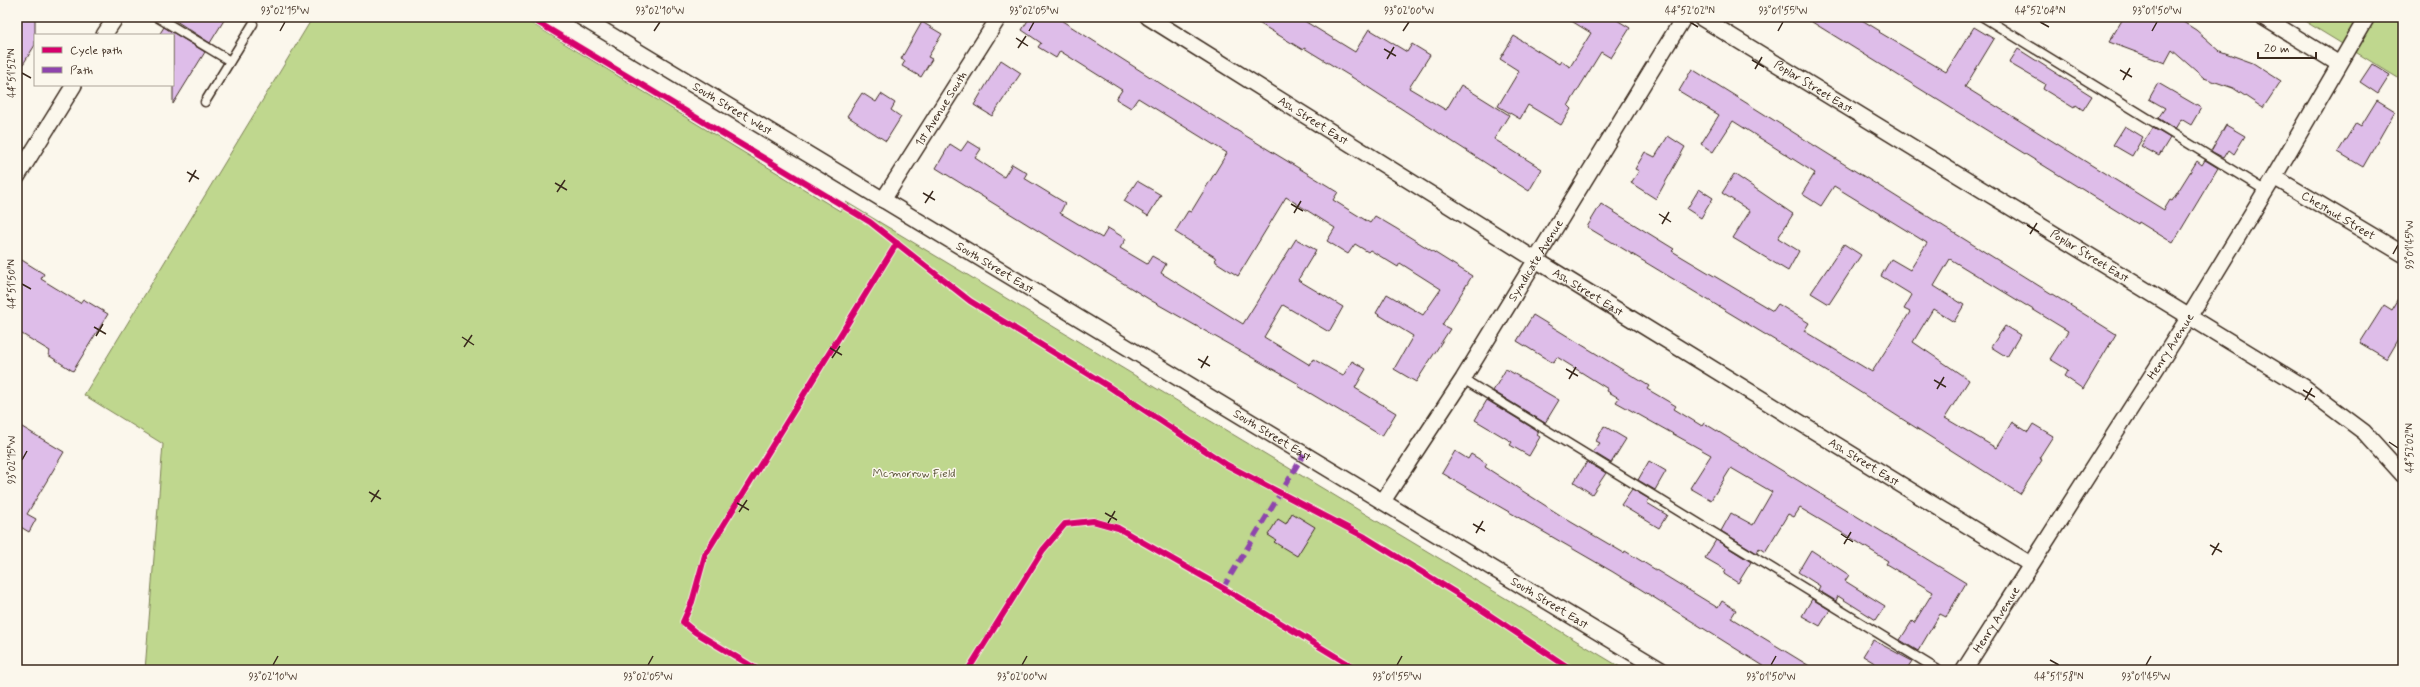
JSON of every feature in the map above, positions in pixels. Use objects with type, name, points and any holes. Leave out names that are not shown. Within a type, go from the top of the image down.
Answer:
[{"type":"street","points":[[105,34],[116,17]]},
{"type":"street","name":"South Street West","points":[[581,17],[883,200]]},
{"type":"street","name":"1st Avenue South","points":[[883,200],[999,17]]},
{"type":"street","name":"Ash Street East","points":[[1148,17],[1536,260],[2030,564]]},
{"type":"street","name":"Syndicate Avenue","points":[[1383,501],[1463,378],[1684,17]]},
{"type":"street","name":"Poplar Street East","points":[[1700,17],[2335,408],[2364,432],[2403,475]]},
{"type":"street","points":[[2263,17],[2339,64]]},
{"type":"street","name":"Henry Avenue","points":[[1964,670],[2030,564],[2189,317],[2266,191],[2367,17]]},
{"type":"street","points":[[17,177],[73,86]]},
{"type":"street","name":"Chestnut Street","points":[[2274,177],[2403,254]]},
{"type":"street","name":"South Street East","points":[[883,200],[1661,670]]},
{"type":"lane","points":[[157,17],[230,61]]},
{"type":"lane","points":[[1983,17],[2266,191]]},
{"type":"lane","points":[[205,102],[253,24]]},
{"type":"lane","points":[[1463,378],[1938,670]]},
{"type":"green space","name":"Mcmorrow Field","points":[[313,17],[521,17],[840,211],[846,202],[1625,670],[145,670],[163,444],[84,395]]},
{"type":"green space","points":[[2298,17],[2403,17],[2403,81]]},
{"type":"building","points":[[17,17],[35,17],[34,47],[17,74]]},
{"type":"building","points":[[170,17],[226,17],[210,43]]},
{"type":"building","points":[[1030,17],[1056,17],[1177,94],[1338,192],[1333,200],[1370,223],[1375,216],[1472,276],[1442,325],[1450,329],[1416,382],[1394,369],[1413,336],[1376,313],[1387,294],[1423,315],[1441,289],[1400,263],[1398,267],[1370,250],[1368,252],[1355,244],[1348,254],[1327,241],[1335,228],[1286,197],[1238,276],[1216,262],[1215,257],[1175,232],[1188,211],[1191,212],[1227,153],[1138,98],[1131,108],[1116,99],[1122,90],[1060,51],[1056,58],[1038,47],[1041,43],[1022,30]]},
{"type":"building","points":[[1249,17],[1298,17],[1355,52],[1369,29],[1407,52],[1412,44],[1430,55],[1409,88],[1446,110],[1461,85],[1509,115],[1494,139],[1542,169],[1529,191],[1363,84]]},
{"type":"building","points":[[1565,17],[1612,17],[1630,28],[1611,58],[1601,52],[1568,106],[1571,109],[1561,125],[1528,105],[1520,119],[1498,106],[1519,71],[1500,59],[1514,36],[1559,64],[1561,61],[1570,67],[1591,33]]},
{"type":"building","points":[[1804,17],[1857,17],[1946,72],[1974,27],[1994,39],[1965,87],[2164,210],[2170,200],[2172,201],[2197,161],[2202,165],[2205,160],[2218,168],[2173,243],[2139,222],[2138,224]]},
{"type":"building","points":[[2124,17],[2175,17],[2196,30],[2220,51],[2253,63],[2281,81],[2263,108],[2233,88],[2204,78],[2172,50],[2165,63],[2109,42]]},
{"type":"building","points":[[922,22],[942,34],[928,57],[932,59],[921,77],[902,66],[905,61],[901,59]]},
{"type":"building","points":[[164,27],[205,52],[173,104],[174,34],[160,34]]},
{"type":"building","points":[[2018,49],[2092,96],[2083,110],[2076,105],[2074,108],[2043,89],[2045,84],[2009,63]]},
{"type":"building","points":[[1001,60],[1021,73],[992,116],[974,105]]},
{"type":"building","points":[[2372,64],[2390,75],[2378,94],[2360,82]]},
{"type":"building","points":[[1692,69],[2116,334],[2083,389],[2064,376],[2068,370],[2050,359],[2068,331],[1950,259],[1934,286],[1964,305],[1954,322],[1933,309],[1913,342],[1969,380],[1945,418],[1996,448],[2012,422],[2028,432],[2033,424],[2053,436],[2039,458],[2042,460],[2020,494],[1844,382],[1587,227],[1601,204],[1674,249],[1672,251],[1773,311],[1778,304],[1809,323],[1804,331],[1872,372],[1910,312],[1904,309],[1912,295],[1881,276],[1891,259],[1910,270],[1927,243],[1834,186],[1821,206],[1802,194],[1815,173],[1733,121],[1713,152],[1701,144],[1719,115],[1679,91]]},
{"type":"building","points":[[2158,83],[2201,108],[2191,125],[2181,119],[2175,129],[2158,118],[2165,108],[2149,99]]},
{"type":"building","points":[[862,93],[876,102],[881,94],[895,103],[891,110],[901,117],[886,141],[847,116]]},
{"type":"building","points":[[2377,100],[2395,111],[2363,167],[2338,152],[2356,123],[2361,126]]},
{"type":"building","points":[[2226,125],[2245,136],[2234,154],[2229,150],[2224,158],[2211,151]]},
{"type":"building","points":[[2125,126],[2143,137],[2132,156],[2113,145]]},
{"type":"building","points":[[2153,128],[2170,138],[2159,156],[2141,146]]},
{"type":"building","points":[[1668,136],[1685,147],[1656,199],[1631,183],[1639,171],[1635,169],[1645,152],[1655,157]]},
{"type":"building","points":[[968,141],[981,149],[975,158],[1004,177],[1012,164],[1027,173],[1024,178],[1065,203],[1060,213],[1102,238],[1108,228],[1126,239],[1120,248],[1147,264],[1152,256],[1166,264],[1161,273],[1243,324],[1296,239],[1316,250],[1298,280],[1343,307],[1329,332],[1283,305],[1264,337],[1310,365],[1313,359],[1343,376],[1352,361],[1366,369],[1355,388],[1396,413],[1382,436],[1298,386],[1299,384],[1152,301],[936,168],[950,144],[961,151]]},
{"type":"building","points":[[1734,174],[1793,214],[1778,238],[1799,251],[1788,271],[1733,238],[1750,211],[1722,193]]},
{"type":"building","points":[[1137,181],[1161,195],[1148,216],[1124,201]]},
{"type":"building","points":[[1699,189],[1713,198],[1701,218],[1687,209]]},
{"type":"building","points":[[1844,244],[1861,255],[1829,304],[1811,293]]},
{"type":"building","points":[[17,257],[44,274],[41,279],[80,303],[83,299],[108,314],[73,371],[48,355],[50,351],[17,331]]},
{"type":"building","points":[[2403,292],[2403,332],[2387,359],[2360,343],[2384,305],[2392,310]]},
{"type":"building","points":[[1533,315],[1649,386],[1647,389],[1676,406],[1674,409],[1702,426],[1704,423],[1966,583],[1946,617],[1940,614],[1918,651],[1900,640],[1912,621],[1914,623],[1933,592],[1886,564],[1888,561],[1800,508],[1794,517],[1788,514],[1765,552],[1759,548],[1757,553],[1721,531],[1731,513],[1753,525],[1772,492],[1731,468],[1711,500],[1690,488],[1711,455],[1616,402],[1619,398],[1607,391],[1608,389],[1557,357],[1553,363],[1517,341]]},
{"type":"building","points":[[2005,326],[2020,335],[2007,357],[1991,347]]},
{"type":"building","points":[[1506,369],[1559,400],[1545,423],[1493,391]]},
{"type":"building","points":[[1487,400],[1539,432],[1537,435],[1540,437],[1529,456],[1510,445],[1512,442],[1475,420]]},
{"type":"building","points":[[17,424],[64,452],[27,514],[36,519],[29,532],[19,526],[17,530]]},
{"type":"building","points":[[1604,426],[1626,439],[1611,463],[1593,452],[1600,443],[1596,441]]},
{"type":"building","points":[[1455,451],[1468,459],[1471,454],[1487,464],[1485,467],[1571,522],[1624,553],[1625,551],[1718,608],[1722,601],[1736,610],[1731,618],[1816,670],[1770,670],[1613,572],[1442,473]]},
{"type":"building","points":[[1649,461],[1666,471],[1655,490],[1638,480]]},
{"type":"building","points":[[1587,462],[1606,473],[1592,494],[1574,482]]},
{"type":"building","points":[[1632,489],[1649,499],[1647,503],[1667,515],[1659,528],[1621,505]]},
{"type":"building","points":[[1292,513],[1315,527],[1297,556],[1274,542],[1276,540],[1268,535],[1278,519],[1286,524]]},
{"type":"building","points":[[1716,540],[1751,562],[1738,583],[1724,574],[1726,570],[1705,558]]},
{"type":"building","points":[[1811,550],[1849,575],[1845,581],[1885,606],[1876,620],[1838,596],[1836,601],[1818,590],[1820,586],[1798,572]]},
{"type":"building","points":[[1812,599],[1830,610],[1820,626],[1802,616]]},
{"type":"building","points":[[1873,640],[1912,661],[1906,670],[1886,670],[1863,656]]},
{"type":"marked path","points":[[1223,588],[1304,454]]},
{"type":"cycle path","points":[[529,17],[870,222],[970,301],[1108,386],[1227,465],[1365,537],[1464,598],[1572,670]]},
{"type":"cycle path","points":[[758,670],[695,632],[683,622],[692,602],[705,555],[897,243]]},
{"type":"cycle path","points":[[968,670],[1043,550],[1065,524],[1093,521],[1118,528],[1223,588],[1358,670]]}]
